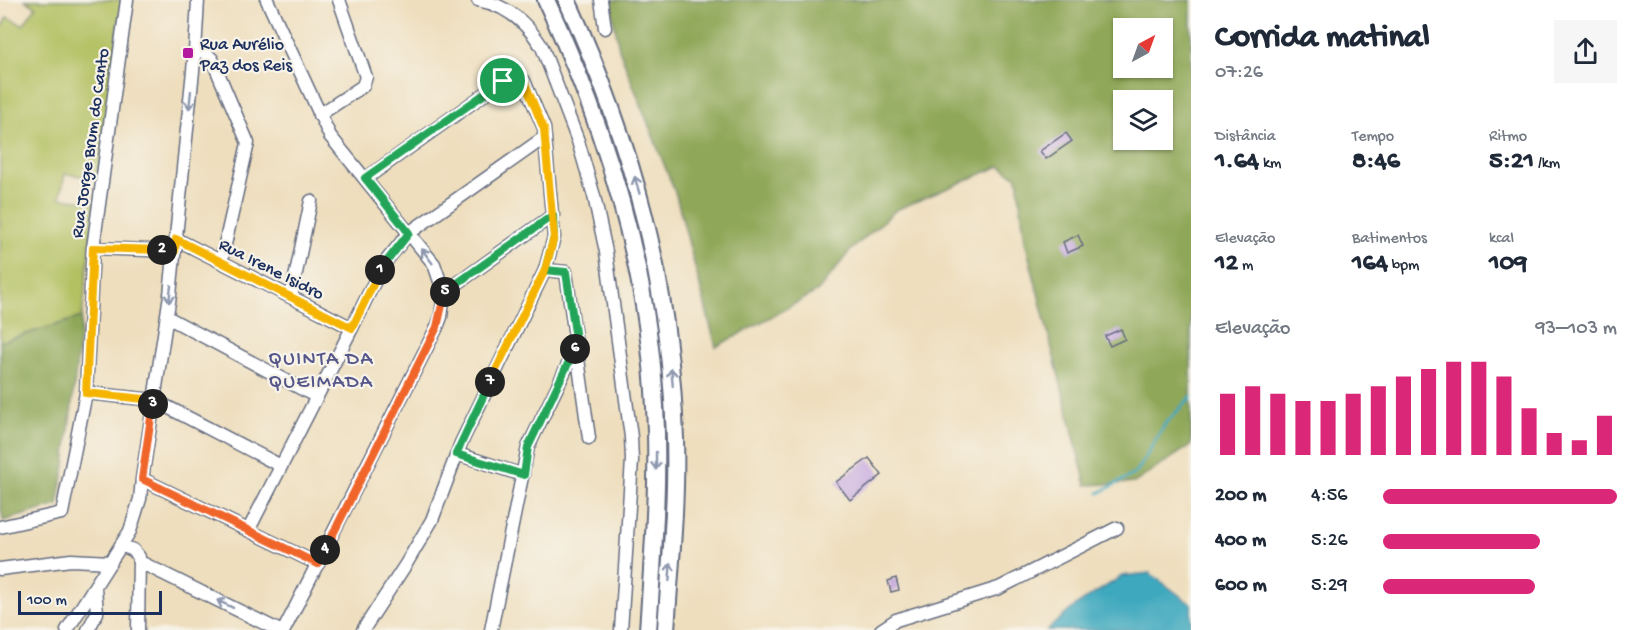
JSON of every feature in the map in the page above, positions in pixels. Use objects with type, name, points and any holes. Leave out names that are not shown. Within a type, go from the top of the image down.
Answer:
[{"type":"highway","points":[[536,0],[573,80],[603,162],[631,269],[653,373]]},
{"type":"highway","points":[[546,0],[595,114],[620,190],[638,266],[653,373],[656,479],[648,626]]},
{"type":"highway","points":[[567,0],[606,90],[630,159],[651,237],[664,310],[673,392],[675,441],[674,523],[666,630]]},
{"type":"street","name":"Rua Jorge Brum do Canto","points":[[0,527],[62,513],[86,393],[93,248],[127,0]]},
{"type":"street","points":[[67,630],[130,531],[137,513],[167,317],[195,51],[198,0]]},
{"type":"street","points":[[267,0],[330,136],[434,264],[444,293],[441,317],[437,327],[284,630]]},
{"type":"street","points":[[319,115],[363,86],[366,77],[339,0]]},
{"type":"street","points":[[478,0],[498,5],[517,17],[534,34],[542,47],[578,141],[597,207],[606,252],[632,437],[621,630]]},
{"type":"street","points":[[601,0],[605,28]]},
{"type":"street","points":[[195,51],[203,51],[212,59],[248,143],[221,262]]},
{"type":"street","points":[[363,630],[432,520],[456,454],[545,270],[554,237],[544,129],[528,86],[524,81],[513,76],[365,178]]},
{"type":"street","points":[[249,529],[382,266],[409,233],[545,137]]},
{"type":"street","points":[[291,297],[311,201]]},
{"type":"street","points":[[444,293],[553,215]]},
{"type":"street","points":[[93,248],[175,245]]},
{"type":"street","name":"Rua Irene Isidro","points":[[175,245],[221,262],[352,328]]},
{"type":"street","points":[[545,270],[566,272],[589,438]]},
{"type":"street","points":[[167,317],[317,397]]},
{"type":"street","points":[[491,630],[528,447],[577,346]]},
{"type":"street","points":[[86,393],[154,400],[281,466]]},
{"type":"street","points":[[456,454],[524,475]]},
{"type":"street","points":[[142,479],[318,564]]},
{"type":"street","points":[[881,630],[896,620],[999,588],[1117,528]]},
{"type":"street","points":[[121,545],[136,552],[140,562],[138,630]]},
{"type":"street","points":[[0,569],[71,560],[111,562]]},
{"type":"street","points":[[140,562],[278,630]]},
{"type":"street","points":[[88,630],[97,613],[95,587]]},
{"type":"green space","points":[[25,0],[122,0],[98,178],[65,174],[60,198],[95,202],[82,317],[0,342],[0,31],[7,17],[23,25],[36,7]]},
{"type":"green space","points":[[610,0],[1191,0],[1191,445],[1134,483],[1086,485],[1025,241],[1017,177],[1000,166],[896,210],[850,251],[818,291],[716,347],[676,195],[619,49]]},
{"type":"green space","points":[[82,317],[65,465],[58,505],[3,521],[0,503],[0,342]]},
{"type":"water","points":[[1150,573],[1191,604],[1191,630],[1047,630],[1075,606],[1122,576]]},
{"type":"building","points":[[1066,133],[1072,141],[1046,159],[1040,151]]},
{"type":"building","points":[[1078,235],[1083,246],[1067,253],[1063,242]]},
{"type":"building","points":[[1121,329],[1125,339],[1110,346],[1105,336]]},
{"type":"building","points":[[869,458],[882,475],[850,500],[836,482]]},
{"type":"building","points":[[896,578],[899,590],[891,592],[888,581]]},
{"type":"waterway","points":[[1099,493],[1136,473],[1165,424],[1191,397]]},
{"type":"place","name":"Rua Aurélio Paz dos Reis","points":[[188,53]]},
{"type":"district","name":"QUINTA DA QUEIMADA","points":[[321,368]]},
{"type":"route","points":[[503,81],[365,178],[409,233],[382,266],[352,328],[176,239],[175,251],[93,248],[86,393],[154,400],[142,479],[318,564],[437,327],[441,317],[444,293],[553,215],[554,237],[545,270],[566,272],[577,346],[528,447],[524,475],[456,454],[545,270],[554,237],[553,215],[552,195],[544,129],[524,81],[513,76],[503,81]]}]
